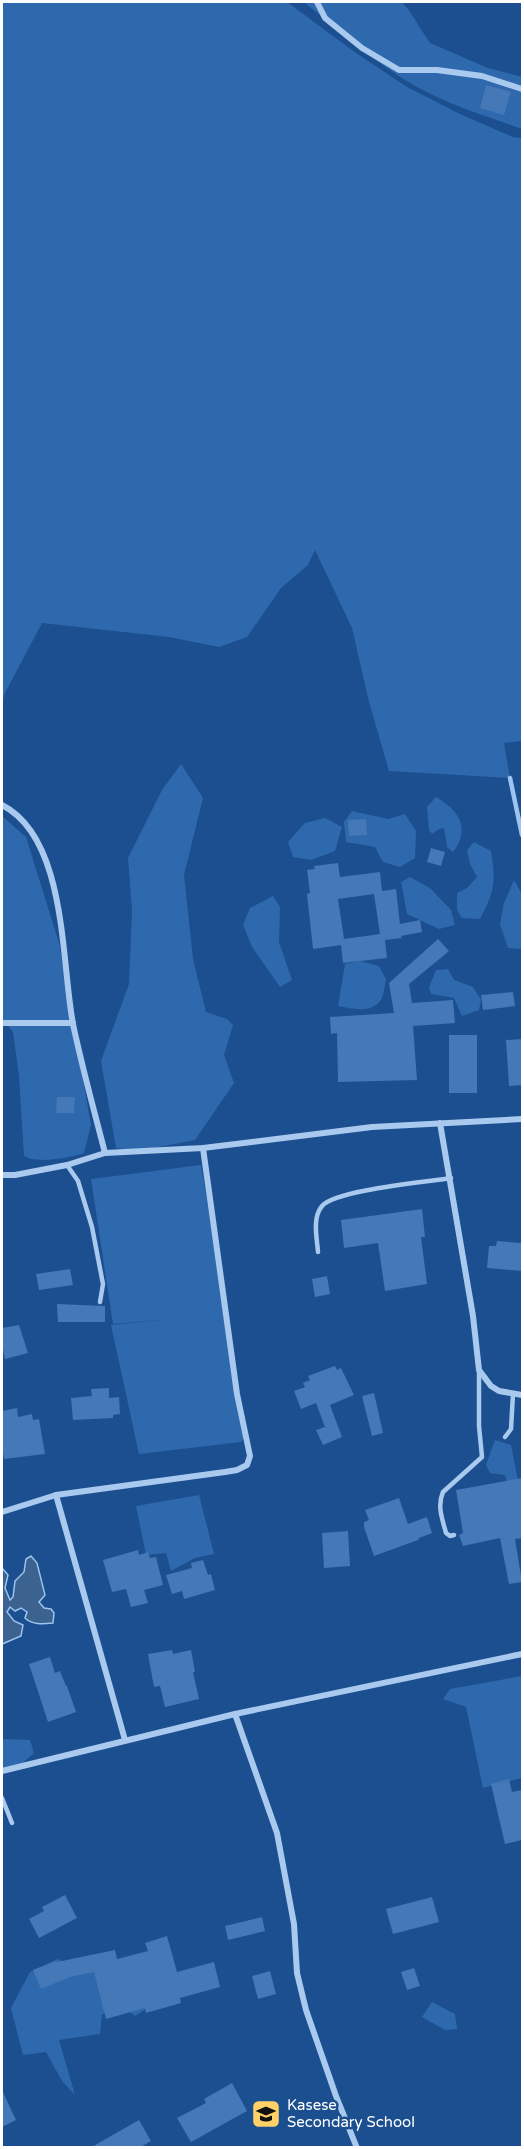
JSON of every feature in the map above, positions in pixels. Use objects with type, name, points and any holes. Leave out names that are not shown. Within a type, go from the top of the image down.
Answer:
[{"type":"street","points":[[317,2],[325,18],[362,48],[399,70],[437,70],[482,76],[522,89]]},
{"type":"street","points":[[2,806],[13,811],[34,835],[46,861],[60,910],[73,1023],[105,1153]]},
{"type":"street","points":[[2,1023],[73,1023]]},
{"type":"street","points":[[2,1175],[67,1165],[105,1153],[203,1148],[372,1126],[522,1119]]},
{"type":"street","points":[[440,1123],[473,1316],[479,1370],[491,1386],[499,1391],[522,1395]]},
{"type":"street","points":[[2,1512],[56,1495],[237,1470],[247,1465],[250,1456],[237,1394],[203,1148]]},
{"type":"street","points":[[56,1495],[124,1740]]},
{"type":"street","points":[[2,1771],[235,1713],[522,1654]]},
{"type":"street","points":[[235,1713],[277,1833],[294,1924],[297,1973],[306,2010],[357,2148]]},
{"type":"lane","points":[[67,1165],[78,1180],[92,1227],[103,1284],[100,1302]]},
{"type":"lane","points":[[318,1252],[316,1222],[322,1206],[340,1195],[451,1178]]},
{"type":"lane","points":[[454,1535],[450,1536],[446,1533],[440,1499],[443,1492],[482,1457],[479,1426],[479,1370]]},
{"type":"lane","points":[[505,1437],[511,1429],[513,1394]]},
{"type":"lane","points":[[2,1798],[12,1823]]},
{"type":"shaded area","points":[[2,2],[287,2],[407,87],[462,115],[513,137],[522,138],[522,741],[504,743],[510,778],[389,771],[369,702],[352,628],[315,550],[308,565],[281,588],[247,637],[219,647],[169,637],[42,623],[4,695],[2,709]]},
{"type":"shaded area","points":[[304,2],[402,2],[430,43],[488,68],[522,77],[522,129],[454,105],[415,86],[372,57]]},
{"type":"shaded area","points":[[181,764],[203,798],[184,875],[193,959],[206,1012],[227,1019],[233,1025],[224,1055],[234,1083],[195,1140],[139,1151],[116,1148],[101,1061],[129,984],[132,910],[128,858],[162,790]]},
{"type":"shaded area","points":[[436,797],[451,808],[460,821],[461,836],[453,852],[447,847],[444,828],[432,834],[429,830],[427,807]]},
{"type":"shaded area","points":[[352,811],[388,819],[405,814],[416,831],[415,858],[400,867],[383,862],[375,847],[346,842],[344,822]]},
{"type":"shaded area","points":[[2,816],[26,837],[59,943],[91,1125],[84,1153],[70,1157],[36,1160],[24,1156],[19,1076],[13,1032],[2,1018]]},
{"type":"shaded area","points":[[325,818],[342,827],[335,851],[311,860],[293,857],[288,842],[305,823]]},
{"type":"shaded area","points":[[474,842],[491,851],[494,871],[489,901],[480,919],[462,918],[457,910],[457,893],[467,888],[477,877],[470,864],[467,850]]},
{"type":"shaded area","points":[[410,877],[430,888],[451,910],[455,925],[439,929],[407,914],[401,882]]},
{"type":"shaded area","points":[[514,880],[522,894],[522,949],[508,948],[500,924],[504,903]]},
{"type":"shaded area","points":[[273,896],[280,907],[279,942],[292,980],[280,987],[252,947],[243,925],[250,908]]},
{"type":"shaded area","points":[[360,961],[379,966],[386,979],[382,998],[374,1006],[368,1008],[338,1006],[345,964]]},
{"type":"shaded area","points":[[448,969],[454,980],[473,987],[481,1000],[479,1010],[462,1016],[454,998],[431,994],[429,987],[436,970]]},
{"type":"shaded area","points":[[201,1165],[246,1436],[241,1442],[139,1454],[111,1325],[160,1320],[113,1324],[91,1179]]},
{"type":"shaded area","points":[[495,1440],[511,1445],[522,1501],[522,1517],[519,1520],[505,1475],[490,1473],[486,1465]]},
{"type":"shaded area","points":[[199,1495],[214,1554],[195,1558],[171,1571],[166,1553],[146,1555],[136,1506]]},
{"type":"shaded area","points":[[31,1556],[37,1563],[45,1595],[39,1602],[44,1608],[51,1609],[54,1613],[53,1623],[31,1622],[25,1618],[27,1612],[21,1608],[15,1611],[10,1607],[7,1612],[14,1621],[23,1625],[21,1636],[2,1644],[2,1568],[8,1575],[5,1588],[10,1600],[13,1597],[15,1581],[24,1572],[26,1559]]},
{"type":"shaded area","points":[[522,1676],[522,1778],[483,1788],[466,1707],[443,1699],[450,1689]]},
{"type":"shaded area","points":[[2,1739],[30,1740],[34,1753],[17,1768],[2,1769]]},
{"type":"shaded area","points":[[58,1959],[77,1969],[114,1975],[149,2007],[135,2016],[117,2001],[102,2015],[100,2034],[59,2040],[75,2095],[62,2081],[46,2052],[23,2055],[11,2008],[30,1972]]},
{"type":"shaded area","points":[[432,2002],[455,2014],[457,2029],[445,2030],[422,2017]]},
{"type":"building","points":[[486,85],[511,92],[504,115],[480,108]]},
{"type":"building","points":[[366,819],[367,835],[349,836],[348,820]]},
{"type":"building","points":[[431,848],[445,852],[441,866],[427,862]]},
{"type":"building","points":[[338,863],[340,877],[380,872],[382,891],[396,889],[400,924],[420,920],[422,932],[385,940],[387,958],[343,963],[341,945],[313,949],[307,894],[310,893],[307,870],[315,869],[314,866]],"holes":[[[374,894],[380,934],[344,939],[338,899]]]},
{"type":"building","points":[[438,939],[449,951],[409,984],[412,1003],[453,1000],[455,1023],[413,1026],[417,1080],[338,1082],[337,1033],[331,1034],[330,1017],[394,1013],[389,983]]},
{"type":"building","points":[[513,992],[515,1006],[483,1010],[481,995]]},
{"type":"building","points":[[449,1035],[477,1035],[477,1093],[449,1093]]},
{"type":"building","points":[[522,1039],[522,1085],[509,1086],[506,1040]]},
{"type":"building","points":[[57,1097],[75,1097],[74,1113],[56,1113]]},
{"type":"building","points":[[422,1209],[425,1237],[421,1237],[427,1284],[385,1291],[378,1243],[344,1248],[341,1220]]},
{"type":"building","points":[[497,1241],[522,1243],[522,1271],[487,1268],[489,1246],[496,1246]]},
{"type":"building","points":[[70,1269],[73,1285],[39,1290],[36,1274]]},
{"type":"building","points":[[327,1276],[330,1294],[315,1297],[312,1279]]},
{"type":"building","points":[[57,1304],[105,1306],[105,1322],[58,1322]]},
{"type":"building","points":[[19,1325],[28,1353],[5,1359],[2,1328]]},
{"type":"building","points":[[335,1366],[337,1370],[341,1368],[354,1395],[330,1405],[342,1437],[323,1445],[316,1430],[325,1427],[316,1403],[301,1409],[294,1391],[305,1387],[303,1383],[310,1380],[308,1376]]},
{"type":"building","points":[[109,1388],[109,1398],[119,1397],[120,1414],[113,1415],[113,1418],[73,1420],[71,1398],[92,1396],[91,1389]]},
{"type":"building","points":[[374,1393],[383,1433],[372,1436],[362,1396]]},
{"type":"building","points":[[17,1408],[18,1417],[32,1414],[33,1420],[39,1419],[45,1454],[4,1459],[2,1411]]},
{"type":"building","points":[[522,1478],[522,1538],[515,1539],[522,1582],[509,1584],[500,1538],[463,1546],[459,1535],[463,1533],[456,1490]]},
{"type":"building","points":[[399,1498],[408,1524],[427,1517],[432,1533],[374,1556],[364,1527],[364,1522],[369,1520],[365,1510]]},
{"type":"building","points":[[348,1531],[350,1566],[324,1568],[322,1533]]},
{"type":"building","points":[[138,1550],[139,1555],[148,1552],[150,1558],[156,1557],[163,1585],[144,1590],[148,1603],[131,1607],[126,1589],[112,1592],[103,1560]]},
{"type":"building","points":[[203,1560],[208,1575],[211,1574],[215,1590],[184,1599],[182,1591],[172,1594],[166,1575],[192,1568],[191,1563]]},
{"type":"building","points":[[172,1650],[173,1654],[191,1650],[199,1699],[165,1707],[160,1686],[154,1687],[148,1654]]},
{"type":"building","points":[[50,1657],[55,1673],[60,1671],[76,1712],[48,1722],[29,1664]]},
{"type":"building","points":[[509,1779],[512,1792],[522,1790],[522,1840],[505,1844],[491,1784]]},
{"type":"building","points":[[65,1895],[77,1918],[39,1938],[29,1919],[44,1911],[42,1907]]},
{"type":"building","points":[[432,1897],[439,1922],[393,1934],[386,1909]]},
{"type":"building","points":[[262,1917],[265,1931],[228,1940],[225,1926]]},
{"type":"building","points":[[167,1936],[177,1972],[214,1962],[220,1987],[180,1998],[181,2003],[146,2013],[145,2008],[106,2019],[94,1972],[70,1977],[41,1989],[33,1970],[56,1961],[115,1950],[117,1959],[148,1951],[145,1943]]},
{"type":"building","points":[[414,1968],[420,1986],[407,1990],[401,1972]]},
{"type":"building","points":[[270,1971],[276,1994],[258,1999],[252,1976]]},
{"type":"building","points":[[232,2083],[247,2111],[191,2142],[177,2118],[206,2103],[204,2099]]},
{"type":"building","points":[[2,2090],[16,2120],[2,2127]]},
{"type":"building","points":[[139,2120],[151,2141],[139,2148],[90,2148]]},
{"type":"waterway","points":[[510,778],[522,835]]},
{"type":"place","name":"Kasese Secondary School","points":[[266,2114]]}]
